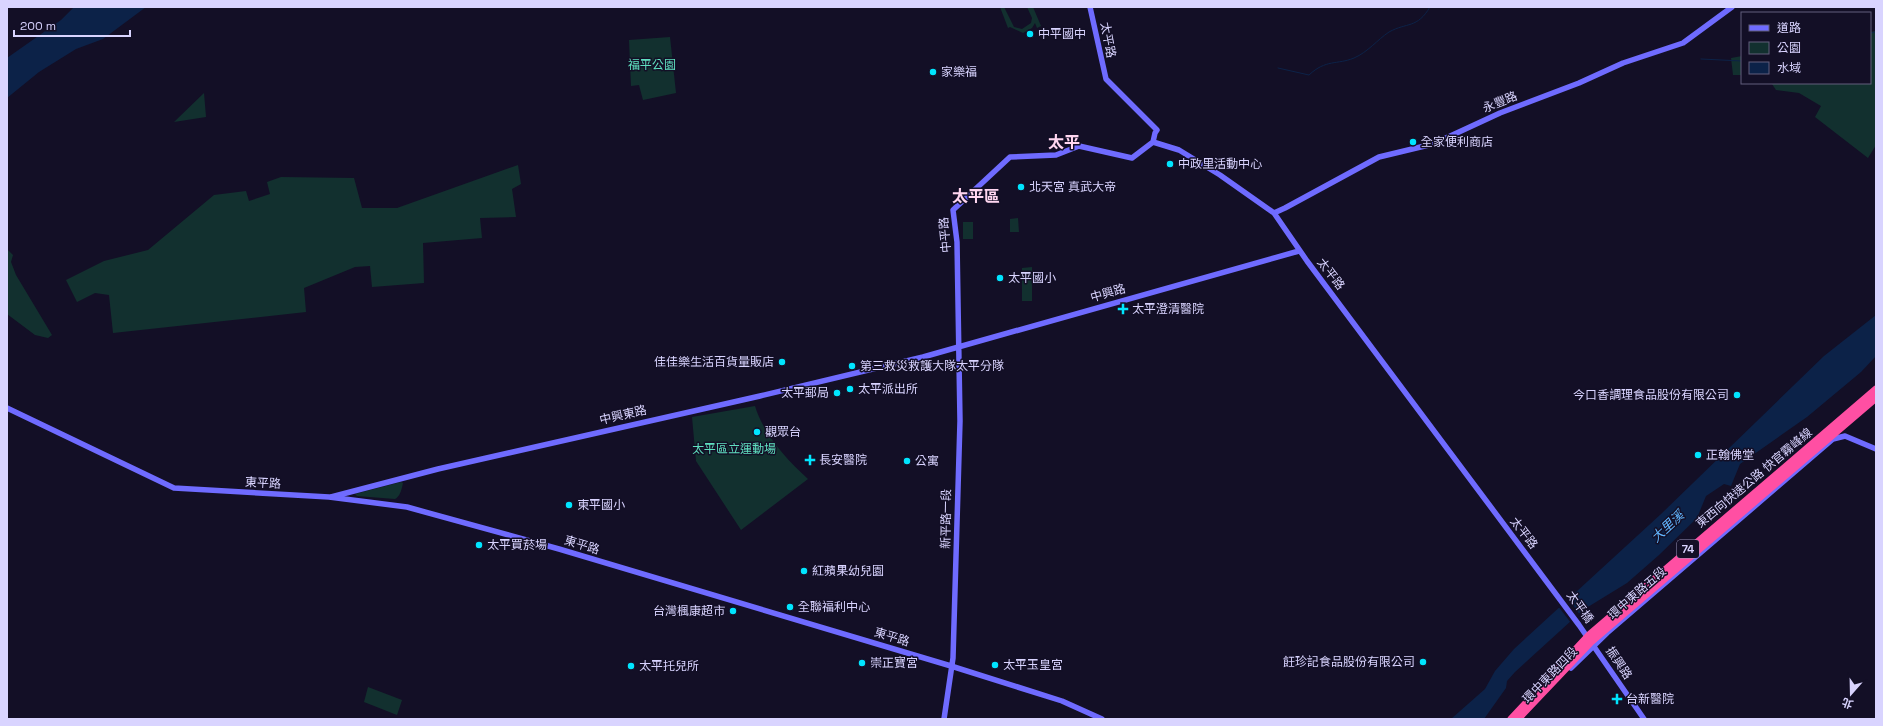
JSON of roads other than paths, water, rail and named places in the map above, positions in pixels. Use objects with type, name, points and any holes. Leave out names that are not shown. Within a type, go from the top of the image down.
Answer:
[{"type":"highway","name":"東西向快速公路 快官霧峰線","points":[[1511,719],[1589,634],[1876,389]]},
{"type":"highway","name":"東西向快速公路 快官霧峰線","points":[[1518,719],[1591,642],[1876,398]]},
{"type":"street","name":"太平路","points":[[1090,7],[1106,80],[1158,130],[1155,133],[1153,142],[1179,150],[1220,175],[1274,213],[1552,588]]},
{"type":"street","name":"永豐路","points":[[1274,213],[1378,157],[1433,144],[1500,113],[1580,83],[1622,63],[1683,43],[1732,7]]},
{"type":"street","name":"中平路","points":[[959,318],[957,242],[953,210],[1010,157],[1056,155],[1079,146],[1132,158],[1153,142]]},
{"type":"street","name":"中興路","points":[[923,357],[1300,250]]},
{"type":"street","name":"新平路一段","points":[[944,719],[951,666],[956,556],[960,347],[959,318]]},
{"type":"street","name":"中興東路","points":[[329,497],[438,469],[760,396],[923,357]]},
{"type":"street","name":"東平路","points":[[7,408],[174,488],[329,497],[407,507],[692,588],[951,666],[1062,701],[1102,719]]},
{"type":"street","name":"環中東路五段","points":[[1594,646],[1833,439],[1845,436],[1876,449]]},
{"type":"street","points":[[1866,444],[1876,444]]},
{"type":"street","name":"太平橋","points":[[1552,588],[1590,640]]},
{"type":"street","name":"振興路","points":[[1590,640],[1644,719]]},
{"type":"street","name":"環中東路四段","points":[[1522,719],[1594,646]]},
{"type":"water","points":[[74,7],[146,7],[103,39],[76,49],[39,72],[7,98],[7,58],[61,20]]},
{"type":"water","name":"大里溪","points":[[1876,315],[1876,356],[1861,372],[1807,417],[1740,464],[1731,486],[1724,484],[1706,496],[1697,518],[1659,555],[1627,583],[1583,610],[1515,672],[1507,681],[1506,688],[1484,719],[1451,719],[1485,689],[1495,671],[1514,649],[1661,514],[1824,356]]},
{"type":"waterway","points":[[1278,68],[1309,75],[1326,64],[1354,58],[1364,53],[1389,32],[1421,19],[1430,7]]},
{"type":"waterway","points":[[1871,33],[1876,32]]},
{"type":"waterway","points":[[1701,59],[1741,61]]},
{"type":"place","name":"中平國中","points":[[1030,34]]},
{"type":"place","name":"家樂福","points":[[933,72]]},
{"type":"place","name":"全家便利商店","points":[[1413,142]]},
{"type":"place","name":"中政里活動中心","points":[[1170,164]]},
{"type":"place","name":"北天宮 真武大帝","points":[[1021,187]]},
{"type":"place","name":"太平國小","points":[[1000,278]]},
{"type":"place","name":"太平澄清醫院","points":[[1123,309]]},
{"type":"place","name":"佳佳樂生活百貨量販店","points":[[782,362]]},
{"type":"place","name":"第三救災救護大隊太平分隊","points":[[852,366]]},
{"type":"place","name":"太平派出所","points":[[850,389]]},
{"type":"place","name":"太平郵局","points":[[837,393]]},
{"type":"place","name":"今口香調理食品股份有限公司","points":[[1737,395]]},
{"type":"place","name":"觀眾台","points":[[757,432]]},
{"type":"place","name":"正翰佛堂","points":[[1698,455]]},
{"type":"place","name":"長安醫院","points":[[810,460]]},
{"type":"place","name":"公寓","points":[[907,461]]},
{"type":"place","name":"東平國小","points":[[569,505]]},
{"type":"place","name":"太平買菸場","points":[[479,545]]},
{"type":"place","name":"紅蘋果幼兒園","points":[[804,571]]},
{"type":"place","name":"全聯福利中心","points":[[790,607]]},
{"type":"place","name":"台灣楓康超市","points":[[733,611]]},
{"type":"place","name":"飪珍記食品股份有限公司","points":[[1423,662]]},
{"type":"place","name":"崇正寶宮","points":[[862,663]]},
{"type":"place","name":"太平玉皇宮","points":[[995,665]]},
{"type":"place","name":"太平托兒所","points":[[631,666]]},
{"type":"place","name":"台新醫院","points":[[1617,699]]},
{"type":"district","name":"太平","points":[[1064,142]]},
{"type":"district","name":"太平區","points":[[976,196]]},
{"type":"park label","name":"福平公園","points":[[652,65]]},
{"type":"park label","name":"太平區立運動場","points":[[734,449]]}]
